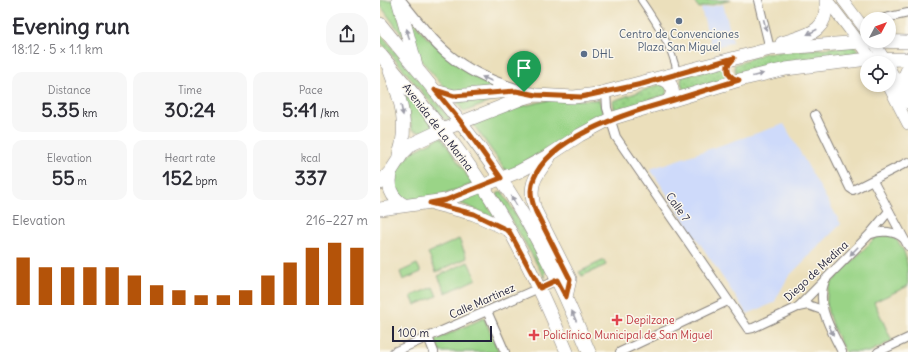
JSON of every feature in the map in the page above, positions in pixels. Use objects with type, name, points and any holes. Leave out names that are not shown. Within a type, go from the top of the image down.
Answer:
[{"type":"main road","points":[[399,0],[416,69]]},
{"type":"main road","points":[[770,50],[778,45],[811,34],[817,30],[825,19],[826,0]]},
{"type":"main road","points":[[826,0],[860,27]]},
{"type":"main road","points":[[843,0],[860,24]]},
{"type":"main road","name":"Avenida de La Marina","points":[[380,24],[461,122],[501,178],[566,297],[589,352]]},
{"type":"main road","points":[[435,90],[454,96],[503,91],[574,97],[606,92],[660,79],[734,58],[860,31]]},
{"type":"main road","points":[[896,42],[908,42]]},
{"type":"main road","points":[[383,57],[399,96],[404,123],[404,139],[389,181],[391,192],[397,200],[404,205]]},
{"type":"main road","name":"Avenida de La Marina","points":[[383,57],[442,130],[483,186],[540,288],[567,352]]},
{"type":"main road","points":[[734,58],[728,65],[728,72],[732,78],[739,80]]},
{"type":"main road","points":[[896,60],[908,59]]},
{"type":"main road","points":[[382,209],[446,200],[520,171],[610,119],[688,95],[739,80],[786,69],[860,64]]},
{"type":"main road","points":[[906,99],[903,82],[908,69]]},
{"type":"main road","points":[[680,73],[678,78],[678,86],[680,90],[688,95]]},
{"type":"main road","points":[[660,79],[667,81],[672,87],[672,95],[667,102]]},
{"type":"main road","points":[[896,84],[906,99]]},
{"type":"main road","points":[[892,92],[908,124]]},
{"type":"main road","points":[[380,183],[412,144],[530,93]]},
{"type":"main road","points":[[554,152],[540,169],[533,182],[532,200],[536,212],[570,279],[566,297]]},
{"type":"main road","points":[[380,187],[385,190],[388,196],[388,203],[382,209]]},
{"type":"main road","points":[[430,203],[474,214],[509,231]]},
{"type":"street","points":[[399,0],[437,45],[458,63],[489,80],[530,93]]},
{"type":"street","points":[[641,0],[657,24],[680,73]]},
{"type":"street","points":[[758,0],[770,50]]},
{"type":"street","points":[[896,16],[908,13]]},
{"type":"street","name":"Calle 7","points":[[606,92],[610,119],[616,137],[746,328]]},
{"type":"street","points":[[815,115],[850,188],[856,190],[908,162]]},
{"type":"street","points":[[874,180],[907,241]]},
{"type":"street","name":"Diego de Medina","points":[[746,328],[753,328],[798,307],[869,235],[889,210]]},
{"type":"street","points":[[869,235],[875,232],[885,231],[896,234],[907,241]]},
{"type":"street","name":"Calle Martinez","points":[[394,352],[557,280]]},
{"type":"street","points":[[826,280],[822,297],[822,310],[842,352]]},
{"type":"street","points":[[620,352],[728,301]]},
{"type":"street","points":[[798,307],[808,305],[822,310]]},
{"type":"street","points":[[487,311],[505,352]]},
{"type":"street","points":[[428,337],[434,352]]},
{"type":"street","points":[[878,352],[908,338]]},
{"type":"shaded area","points":[[723,4],[733,42],[712,48],[701,9]]},
{"type":"shaded area","points":[[784,124],[841,224],[788,277],[774,303],[747,314],[650,169]]},
{"type":"green space","points":[[380,0],[394,0],[405,39],[380,5]]},
{"type":"green space","points":[[693,0],[731,0],[699,8]]},
{"type":"green space","points":[[413,21],[427,38],[503,88],[460,92],[445,88],[420,59],[410,23]]},
{"type":"green space","points":[[380,33],[451,120],[445,120],[380,41]]},
{"type":"green space","points":[[854,46],[863,55],[737,76],[734,65],[765,53]]},
{"type":"green space","points":[[726,65],[728,78],[686,92],[682,87],[682,77]]},
{"type":"green space","points":[[661,84],[667,86],[666,95],[648,100],[640,107],[615,112],[613,101]]},
{"type":"green space","points":[[404,92],[434,127],[421,132],[412,129]]},
{"type":"green space","points":[[505,96],[464,112],[456,101]]},
{"type":"green space","points":[[549,100],[599,100],[605,116],[507,172],[473,124],[515,108]]},
{"type":"green space","points":[[441,137],[473,184],[450,193],[422,200],[414,201],[403,198],[395,186],[397,170],[412,152]]},
{"type":"green space","points":[[502,191],[546,268],[545,278],[497,194]]},
{"type":"green space","points":[[480,193],[495,218],[458,202]]},
{"type":"green space","points":[[891,235],[897,240],[904,251],[908,271],[908,286],[874,302],[892,341],[869,352],[845,352],[833,327],[828,309],[828,292],[831,283],[874,239],[878,236]]},
{"type":"green space","points":[[459,239],[467,258],[436,272],[428,253]]},
{"type":"green space","points":[[604,260],[606,265],[582,276],[579,272]]},
{"type":"green space","points":[[468,262],[476,279],[446,293],[438,276]]},
{"type":"green space","points":[[417,264],[421,272],[403,280],[400,272]]},
{"type":"green space","points":[[433,287],[437,296],[415,305],[411,296]]},
{"type":"green space","points":[[484,318],[499,352],[440,352],[435,340]]},
{"type":"place","name":"Centro de Convenciones Plaza San Miguel","points":[[679,21]]},
{"type":"place","name":"DHL","points":[[584,54]]},
{"type":"place","name":"Depilzone","points":[[617,320]]},
{"type":"place","name":"Policlínico Municipal de San Miguel","points":[[534,335]]},
{"type":"route","points":[[734,58],[728,65],[728,72],[732,78],[739,80],[610,119],[580,135],[554,152],[540,169],[533,182],[531,192],[532,200],[536,212],[570,279],[566,297],[557,280],[540,288],[509,231],[474,214],[430,203],[446,200],[501,178],[461,122],[435,90],[454,96],[503,91],[524,92],[536,95],[581,97],[642,84],[734,58]]}]
